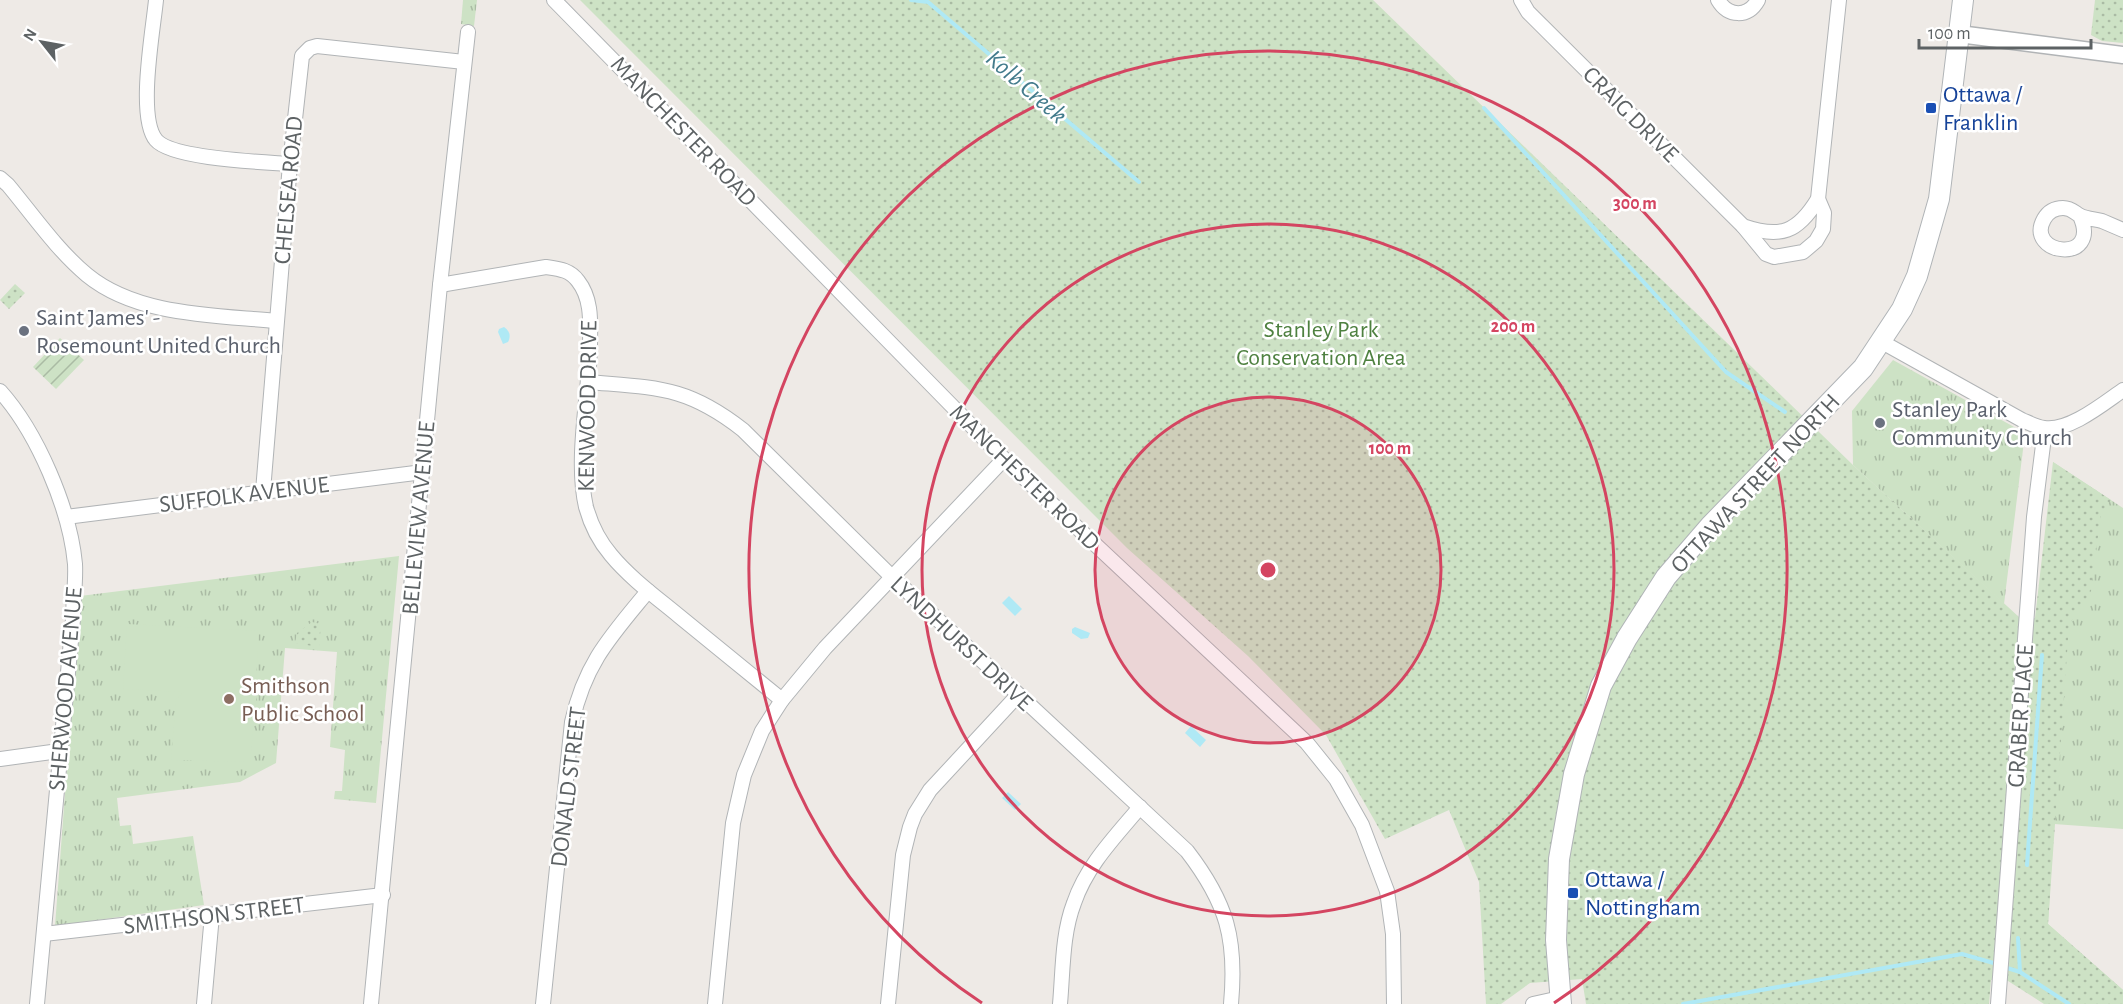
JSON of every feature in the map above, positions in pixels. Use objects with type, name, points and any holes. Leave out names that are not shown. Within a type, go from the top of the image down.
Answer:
[{"type":"main road","name":"OTTAWA STREET NORTH","points":[[1561,1001],[1556,940],[1559,859],[1574,774],[1601,686],[1627,638],[1666,577],[1710,526],[1863,368],[1902,309],[1917,276],[1939,199],[1963,0]]},
{"type":"street","points":[[156,0],[146,106],[151,131],[156,140],[162,146],[182,153],[290,164]]},
{"type":"street","name":"MANCHESTER ROAD","points":[[554,0],[1004,459],[1307,743],[1336,779],[1362,825],[1387,891],[1393,934],[1394,1004]]},
{"type":"street","name":"CRAIG DRIVE","points":[[1521,0],[1528,12],[1743,226],[1766,254],[1774,257],[1803,252],[1816,241],[1823,229],[1824,213],[1818,198]]},
{"type":"street","points":[[1718,0],[1722,7],[1737,14],[1746,13],[1758,0]]},
{"type":"street","name":"CRAIG DRIVE","points":[[1743,226],[1762,232],[1777,233],[1794,227],[1807,217],[1818,198],[1836,0]]},
{"type":"street","name":"BELLEVIEW AVENUE","points":[[371,1004],[440,285],[468,32]]},
{"type":"street","points":[[1959,34],[2123,55]]},
{"type":"street","name":"CHELSEA ROAD","points":[[263,491],[290,164],[302,56],[310,48],[317,46],[464,62]]},
{"type":"street","points":[[0,178],[66,254],[103,287],[136,303],[162,309],[276,321]]},
{"type":"street","points":[[2080,216],[2123,230]]},
{"type":"street","name":"KENWOOD DRIVE","points":[[440,285],[546,267],[560,268],[571,273],[579,282],[589,303],[589,382],[583,451],[583,484],[590,521],[612,556],[648,591],[782,700]]},
{"type":"street","points":[[1882,342],[2012,414],[2045,429],[2061,426],[2090,413],[2123,390]]},
{"type":"street","name":"LYNDHURST DRIVE","points":[[589,382],[659,388],[699,400],[720,412],[743,430],[893,578],[1187,851],[1205,875],[1219,900],[1227,921],[1232,945],[1231,1004]]},
{"type":"street","name":"SHERWOOD AVENUE","points":[[0,391],[29,431],[53,482],[66,517],[75,564],[73,619],[37,1004]]},
{"type":"street","name":"GRABER PLACE","points":[[1998,1004],[2034,517],[2045,429]]},
{"type":"street","points":[[715,1004],[735,813],[744,775],[762,731],[782,700],[825,648],[1004,459]]},
{"type":"street","name":"SUFFOLK AVENUE","points":[[66,517],[423,472]]},
{"type":"street","name":"DONALD STREET","points":[[543,1004],[572,722],[576,704],[597,654],[648,591]]},
{"type":"street","points":[[888,1004],[903,855],[915,814],[930,790],[1018,695]]},
{"type":"street","points":[[0,759],[59,751]]},
{"type":"street","points":[[1060,1004],[1066,935],[1074,902],[1093,864],[1140,807]]},
{"type":"street","name":"SMITHSON STREET","points":[[44,934],[383,895]]},
{"type":"street","points":[[204,1004],[212,915]]},
{"type":"street","points":[[1533,1004],[1561,1001]]},
{"type":"green space","points":[[463,0],[477,0],[474,26],[461,24]]},
{"type":"green space","name":"Stanley Park Conservation Area","points":[[580,0],[1373,0],[1853,465],[2019,617],[2035,618],[2053,462],[2111,500],[2101,513],[2091,591],[2069,625],[2048,924],[2123,990],[2123,1004],[2044,1004],[2008,981],[1991,980],[1989,1004],[1586,1004],[1582,979],[1530,983],[1501,1004],[1486,1004],[1479,882],[1449,810],[1385,839],[1326,735],[1248,656],[1127,548]]},
{"type":"green space","points":[[2095,0],[2123,0],[2123,43],[2102,41],[2091,35]]},
{"type":"green space","points":[[15,284],[25,293],[9,309],[0,300]]},
{"type":"green space","points":[[60,338],[84,360],[56,389],[33,367]]},
{"type":"green space","points":[[1893,360],[2025,433],[2004,604],[1853,465],[1852,411]]},
{"type":"green space","points":[[2053,462],[2123,508],[2123,829],[2054,824],[2048,924],[2123,990],[2123,1004],[2044,1004]]},
{"type":"green space","name":"Smithson Public School","points":[[399,556],[376,803],[334,799],[335,791],[342,791],[345,750],[330,747],[337,652],[285,648],[276,763],[240,782],[117,798],[120,826],[131,825],[133,844],[193,836],[204,905],[55,926],[80,596]]},
{"type":"green space","points":[[312,622],[321,624],[319,647],[295,643],[297,633]]},
{"type":"green space","points":[[127,624],[259,631],[256,682],[258,683],[250,762],[171,760],[176,699],[184,692],[123,689]]},
{"type":"water","points":[[504,327],[510,336],[508,342],[503,344],[498,332]]},
{"type":"water","points":[[1009,596],[1022,609],[1015,616],[1002,603]]},
{"type":"water","points":[[1075,627],[1090,633],[1088,638],[1081,639],[1072,633]]},
{"type":"water","points":[[1191,726],[1206,740],[1200,747],[1185,733]]},
{"type":"water","points":[[1008,792],[1021,804],[1015,810],[1002,798]]},
{"type":"waterway","name":"Kolb Creek","points":[[911,0],[928,2],[1139,182]]},
{"type":"waterway","points":[[1484,108],[1726,372],[1785,412]]},
{"type":"waterway","points":[[2027,865],[2042,655]]},
{"type":"waterway","points":[[2018,938],[2020,972]]},
{"type":"waterway","points":[[1683,1004],[1962,954],[1997,964]]},
{"type":"waterway","points":[[2004,967],[2020,972],[2069,1004]]},
{"type":"place","name":"Ottawa / Franklin","points":[[1931,108]]},
{"type":"place","name":"Saint James' - Rosemount United Church","points":[[24,331]]},
{"type":"place","name":"Stanley Park Community Church","points":[[1880,423]]},
{"type":"place","name":"Smithson Public School","points":[[229,699]]},
{"type":"place","name":"Ottawa / Nottingham","points":[[1573,893]]}]
